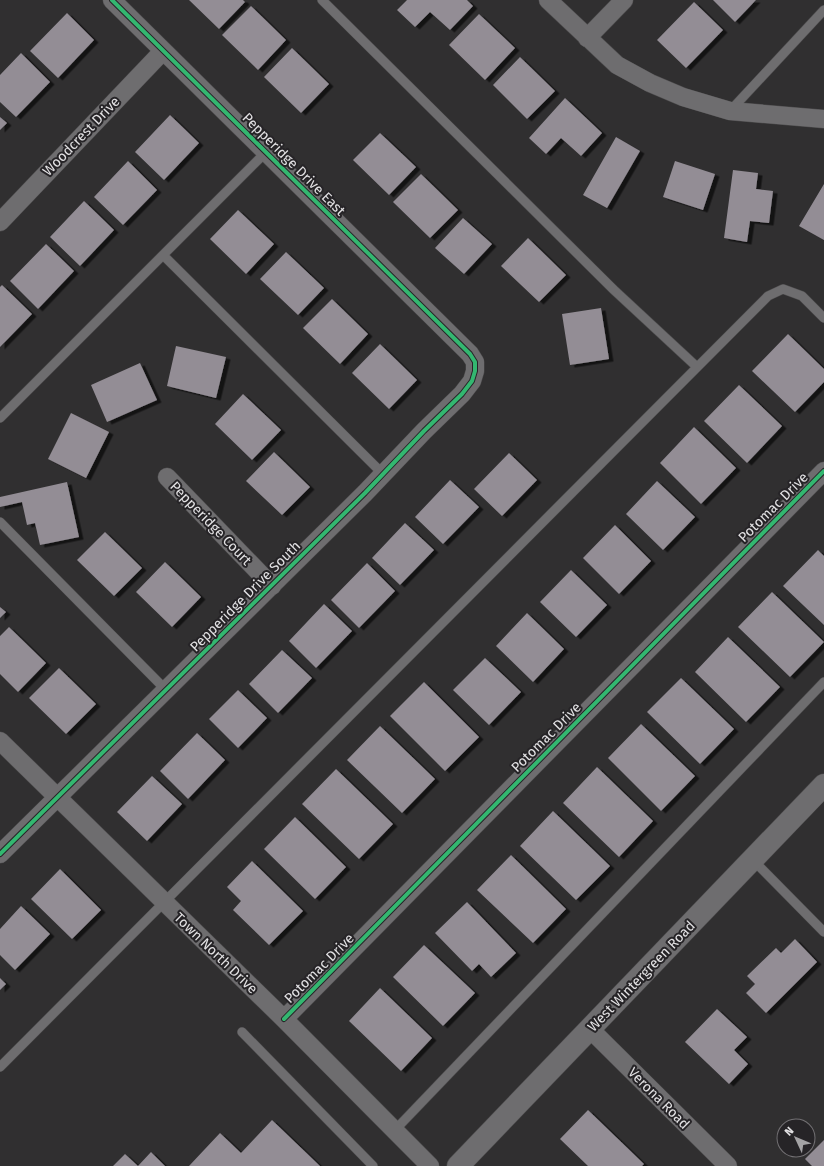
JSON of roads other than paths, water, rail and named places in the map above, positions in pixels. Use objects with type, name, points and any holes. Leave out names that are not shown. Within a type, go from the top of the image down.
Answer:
[{"type":"street","name":"Pepperidge Drive East","points":[[112,0],[461,344]]},
{"type":"street","points":[[548,0],[617,65],[650,83],[683,97],[730,111],[824,119]]},
{"type":"street","points":[[587,38],[624,0]]},
{"type":"street","name":"Woodcrest Drive","points":[[0,222],[163,50]]},
{"type":"street","name":"Pepperidge Drive South","points":[[0,854],[272,586],[383,474],[472,381],[475,362],[461,344]]},
{"type":"street","name":"Potomac Drive","points":[[284,1019],[824,471]]},
{"type":"street","name":"Pepperidge Court","points":[[166,477],[272,586]]},
{"type":"street","name":"Town North Drive","points":[[0,741],[284,1019],[430,1166]]},
{"type":"street","name":"West Wintergreen Road","points":[[458,1166],[824,784]]},
{"type":"street","name":"Verona Road","points":[[590,1029],[728,1166]]},
{"type":"lane","points":[[322,0],[614,290],[696,367]]},
{"type":"lane","points":[[730,111],[824,10]]},
{"type":"lane","points":[[0,418],[266,152]]},
{"type":"lane","points":[[163,255],[383,474]]},
{"type":"lane","points":[[0,1067],[137,930],[163,901],[334,733],[768,296],[783,289],[802,296],[824,318]]},
{"type":"lane","points":[[0,522],[166,690]]},
{"type":"lane","points":[[395,1130],[824,682]]},
{"type":"lane","points":[[752,860],[824,932]]},
{"type":"lane","points":[[242,1032],[372,1166]]}]
